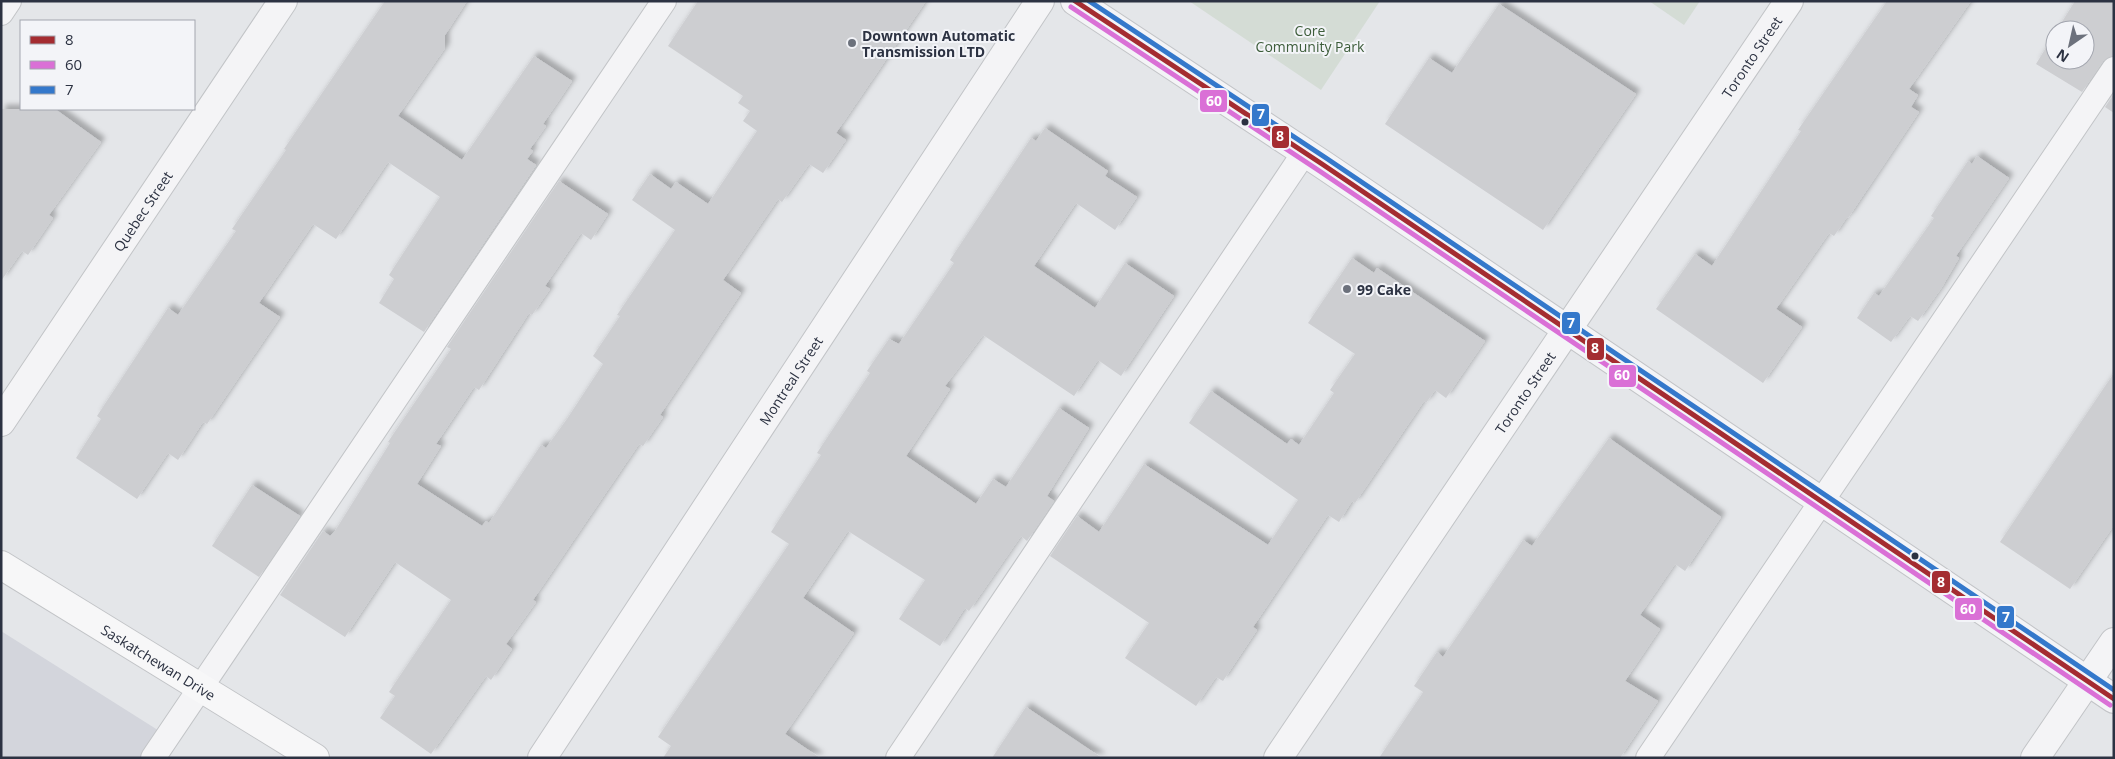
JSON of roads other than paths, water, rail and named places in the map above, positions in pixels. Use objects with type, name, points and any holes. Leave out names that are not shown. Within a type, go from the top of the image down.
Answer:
[{"type":"main road","name":"Saskatchewan Drive","points":[[1,565],[201,686],[315,758]]},
{"type":"street","name":"Quebec Street","points":[[1,422],[283,1]]},
{"type":"street","name":"Montreal Street","points":[[542,758],[1040,1]]},
{"type":"street","points":[[1075,1],[1304,153],[2114,699]]},
{"type":"street","name":"Toronto Street","points":[[1278,758],[1789,1]]},
{"type":"street","points":[[2035,758],[2114,642]]},
{"type":"lane","points":[[1,13],[9,1]]},
{"type":"lane","points":[[153,758],[664,1]]},
{"type":"lane","points":[[1648,758],[1819,501],[2114,69]]},
{"type":"lane","points":[[898,758],[1304,153]]},
{"type":"place","name":"Downtown Automatic Transmission LTD","points":[[852,43]]},
{"type":"place","name":"99 Cake","points":[[1347,289]]},
{"type":"park label","name":"Core Community Park","points":[[1310,38]]}]
